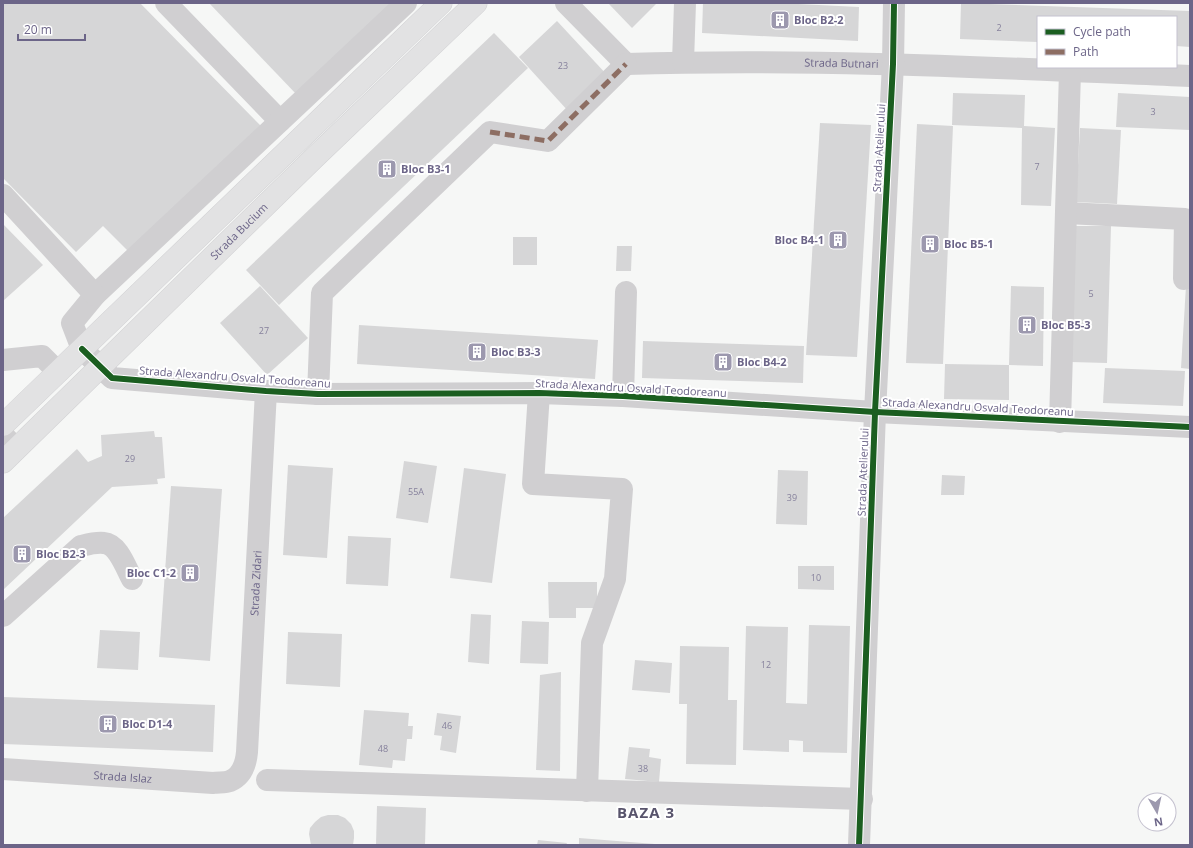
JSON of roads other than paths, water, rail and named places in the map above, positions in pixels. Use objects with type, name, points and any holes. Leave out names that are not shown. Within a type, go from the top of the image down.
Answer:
[{"type":"main road","points":[[3,425],[441,3]]},
{"type":"main road","name":"Strada Bucium","points":[[7,449],[100,366],[476,3]]},
{"type":"street","points":[[166,3],[280,121]]},
{"type":"street","points":[[82,349],[72,323],[95,295],[406,3]]},
{"type":"street","points":[[318,394],[322,293],[490,132],[548,141],[626,64],[566,3]]},
{"type":"street","points":[[683,62],[685,3]]},
{"type":"street","name":"Strada Atelierului","points":[[859,845],[862,799],[875,412],[893,64],[894,3]]},
{"type":"street","name":"Strada Butnari","points":[[626,64],[683,62],[893,64],[1190,76]]},
{"type":"street","points":[[1060,422],[1070,71]]},
{"type":"street","points":[[3,196],[95,295]]},
{"type":"street","points":[[1067,213],[1185,218],[1184,278]]},
{"type":"street","points":[[623,396],[626,292]]},
{"type":"street","name":"Strada Alexandru Osvald Teodoreanu","points":[[82,349],[112,378],[266,391],[318,394],[539,393],[623,396],[875,412],[1190,427]]},
{"type":"street","points":[[3,360],[42,356],[58,372]]},
{"type":"street","name":"Strada Zidari","points":[[240,773],[246,763],[247,752],[266,391]]},
{"type":"street","points":[[539,393],[533,484],[622,490],[615,579],[592,643],[587,791]]},
{"type":"street","points":[[3,616],[81,546],[95,543],[105,543],[118,552],[132,579]]},
{"type":"street","name":"Strada Islaz","points":[[3,769],[213,783],[230,781],[240,773]]},
{"type":"street","points":[[267,780],[862,799]]},
{"type":"place","name":"Bloc B2-2","points":[[780,20]]},
{"type":"place","name":"Bloc B3-1","points":[[387,169]]},
{"type":"place","name":"Bloc B4-1","points":[[838,240]]},
{"type":"place","name":"Bloc B5-1","points":[[930,244]]},
{"type":"place","name":"Bloc B5-3","points":[[1027,325]]},
{"type":"place","name":"Bloc B3-3","points":[[477,352]]},
{"type":"place","name":"Bloc B4-2","points":[[723,362]]},
{"type":"place","name":"Bloc B2-3","points":[[22,554]]},
{"type":"place","name":"Bloc C1-2","points":[[190,573]]},
{"type":"place","name":"Bloc D1-4","points":[[108,724]]},
{"type":"district","name":"BAZA 3","points":[[646,813]]}]
